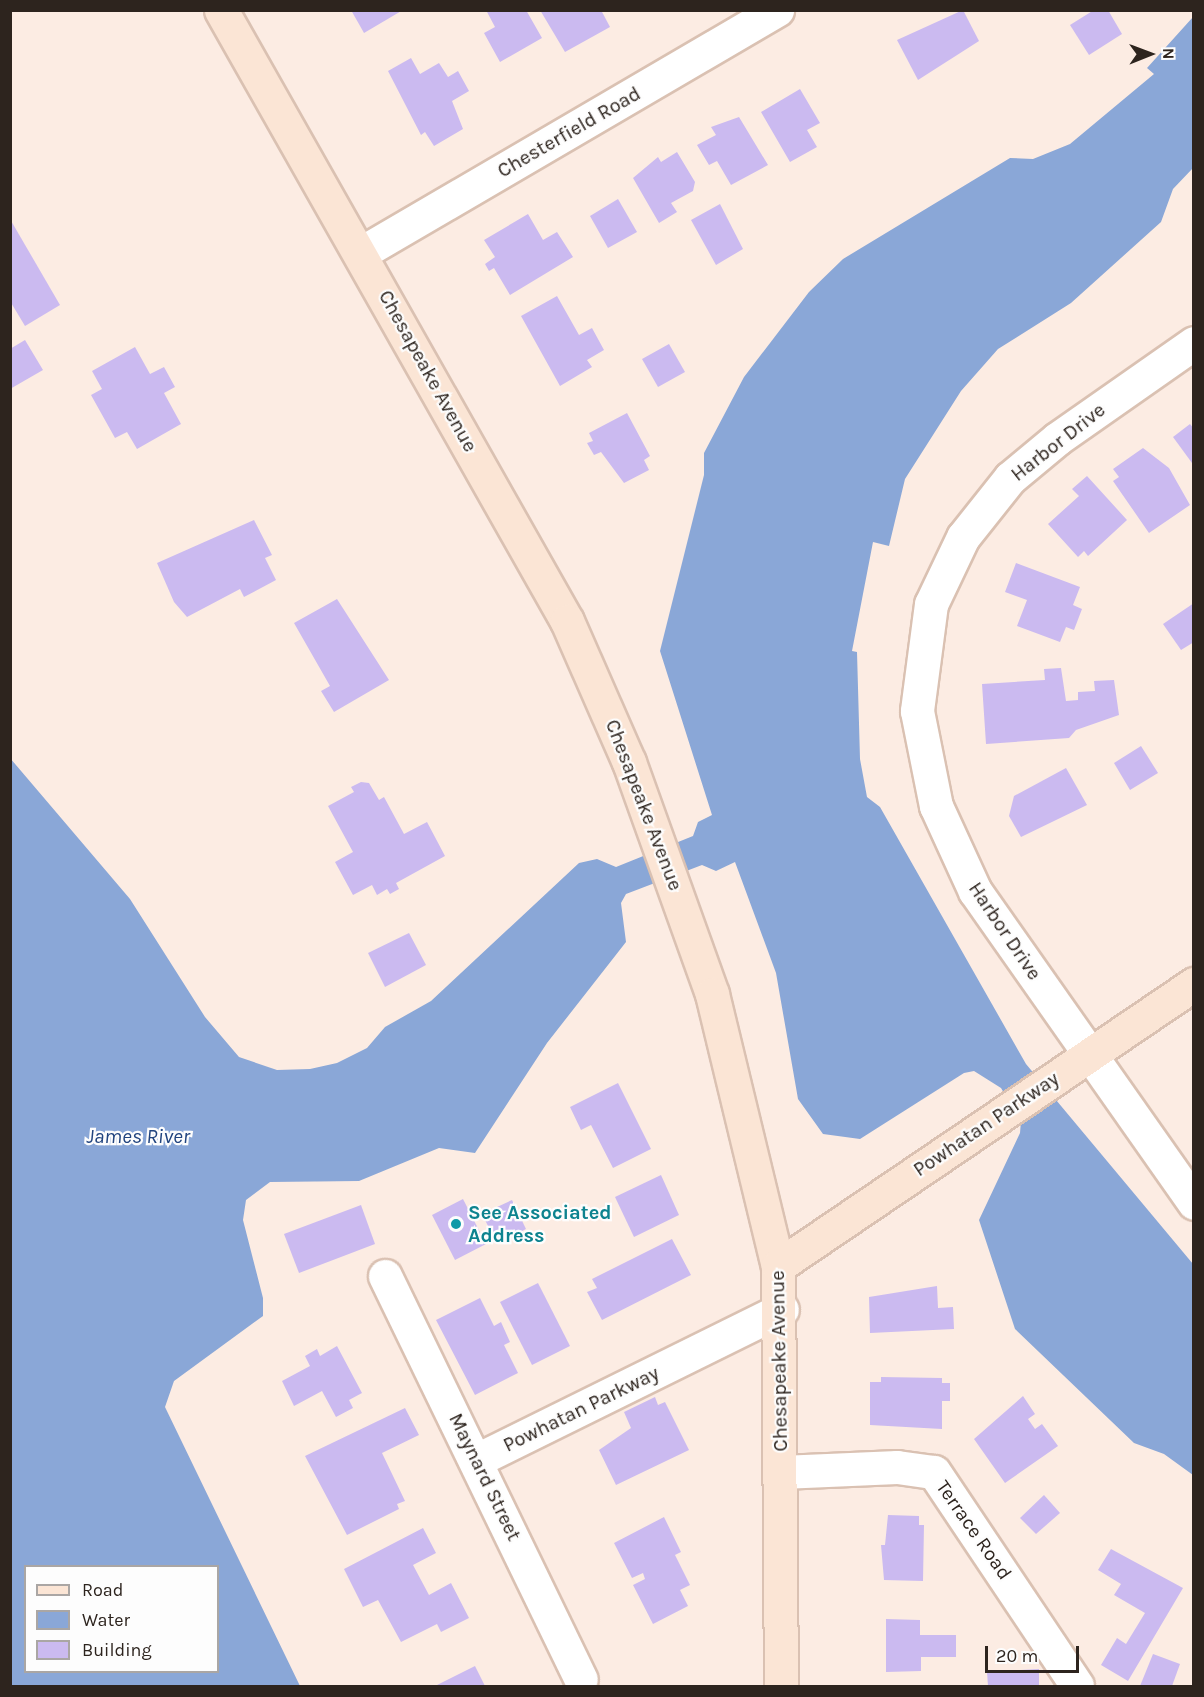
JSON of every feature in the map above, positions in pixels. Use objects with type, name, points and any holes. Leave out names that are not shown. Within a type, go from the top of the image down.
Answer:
[{"type":"main road","name":"Chesapeake Avenue","points":[[221,10],[361,253],[567,621],[677,889],[712,994],[778,1266],[782,1309],[781,1686]]},
{"type":"main road","name":"Powhatan Parkway","points":[[778,1266],[1009,1107],[1194,984]]},
{"type":"street","name":"Chesterfield Road","points":[[361,253],[777,10]]},
{"type":"street","name":"Harbor Drive","points":[[1194,343],[1010,478],[963,537],[931,604],[917,711],[936,806],[975,891],[1194,1203]]},
{"type":"street","name":"Maynard Street","points":[[385,1276],[477,1460],[581,1679]]},
{"type":"street","name":"Powhatan Parkway","points":[[477,1460],[782,1309]]},
{"type":"street","name":"Terrace Road","points":[[781,1472],[897,1467],[934,1472],[1077,1686]]},
{"type":"water","name":"James River","points":[[1193,17],[1193,168],[1173,189],[1161,222],[1071,303],[998,349],[961,391],[905,479],[889,546],[873,542],[852,651],[857,652],[860,759],[867,797],[880,807],[1026,1064],[1193,1264],[1193,1475],[1164,1454],[1134,1443],[1015,1329],[979,1220],[1020,1133],[1021,1121],[1001,1088],[974,1071],[964,1073],[860,1139],[823,1134],[798,1099],[776,973],[735,862],[716,871],[702,865],[626,894],[621,903],[626,942],[547,1043],[475,1153],[439,1148],[359,1181],[270,1182],[246,1200],[243,1220],[263,1298],[263,1316],[174,1381],[165,1407],[300,1686],[11,1686],[10,758],[130,899],[205,1017],[239,1057],[277,1070],[310,1069],[337,1063],[367,1048],[385,1027],[431,1001],[579,863],[597,859],[616,867],[693,836],[698,822],[712,815],[660,651],[704,475],[704,453],[744,377],[809,292],[843,259],[1010,158],[1033,159],[1070,144],[1154,74],[1147,68]]},
{"type":"building","points":[[351,10],[403,10],[364,33]]},
{"type":"building","points":[[486,10],[526,10],[542,38],[500,62],[484,33],[495,27]]},
{"type":"building","points":[[540,10],[601,10],[610,27],[565,52]]},
{"type":"building","points":[[963,10],[979,41],[918,80],[897,40]]},
{"type":"building","points":[[1094,10],[1108,10],[1122,34],[1089,55],[1070,25]]},
{"type":"building","points":[[411,58],[420,74],[439,63],[448,77],[458,71],[469,91],[452,101],[463,129],[434,146],[425,132],[421,135],[388,71]]},
{"type":"building","points":[[800,89],[820,123],[807,130],[817,147],[790,162],[761,112]]},
{"type":"building","points":[[739,117],[768,165],[731,185],[717,161],[709,165],[697,145],[716,135],[711,127]]},
{"type":"building","points":[[677,152],[695,182],[693,191],[671,203],[677,212],[659,223],[633,178],[658,157],[661,162]]},
{"type":"building","points":[[618,199],[637,232],[608,248],[590,216]]},
{"type":"building","points":[[720,204],[743,249],[716,265],[691,220]]},
{"type":"building","points":[[528,214],[543,240],[557,232],[573,257],[510,295],[494,268],[489,271],[485,264],[495,257],[484,240]]},
{"type":"building","points":[[10,219],[60,305],[25,326],[10,301]]},
{"type":"building","points":[[557,296],[579,335],[592,328],[604,350],[587,360],[592,367],[560,386],[521,316]]},
{"type":"building","points":[[25,340],[43,370],[10,389],[10,349]]},
{"type":"building","points":[[669,344],[685,372],[658,387],[642,359]]},
{"type":"building","points":[[135,347],[150,374],[164,367],[175,387],[164,393],[181,424],[137,449],[127,432],[115,438],[91,395],[102,389],[92,371]]},
{"type":"building","points":[[627,413],[650,456],[644,460],[649,470],[624,483],[601,452],[594,455],[587,443],[593,441],[589,433]]},
{"type":"building","points":[[1190,424],[1194,429],[1192,463],[1173,437]]},
{"type":"building","points":[[1143,448],[1169,468],[1190,505],[1149,533],[1113,481],[1119,477],[1113,469]]},
{"type":"building","points":[[1087,476],[1127,520],[1088,556],[1084,551],[1078,557],[1048,524],[1079,496],[1072,489]]},
{"type":"building","points":[[254,520],[272,555],[265,558],[276,580],[244,597],[240,589],[187,617],[174,602],[157,563]]},
{"type":"building","points":[[1016,563],[1080,587],[1073,605],[1082,609],[1074,630],[1066,627],[1060,642],[1017,626],[1027,600],[1005,592]]},
{"type":"building","points":[[337,599],[389,680],[334,712],[321,691],[330,686],[294,623]]},
{"type":"building","points":[[1194,603],[1194,642],[1181,650],[1163,624]]},
{"type":"building","points":[[1061,668],[1066,701],[1078,700],[1078,692],[1095,691],[1094,681],[1114,680],[1119,715],[1076,730],[1069,738],[986,744],[982,684],[1045,680],[1044,669]]},
{"type":"building","points":[[1141,746],[1158,773],[1130,790],[1114,763]]},
{"type":"building","points":[[1066,768],[1087,805],[1021,837],[1009,816],[1014,796]]},
{"type":"building","points":[[361,782],[369,783],[379,800],[384,797],[404,834],[427,822],[445,856],[396,883],[399,889],[390,894],[387,889],[377,895],[372,885],[353,895],[335,862],[353,852],[328,806],[354,792],[351,787]]},
{"type":"building","points":[[409,933],[426,965],[385,987],[368,953]]},
{"type":"building","points":[[618,1083],[651,1149],[613,1168],[591,1125],[581,1130],[570,1107]]},
{"type":"building","points":[[661,1175],[679,1215],[634,1237],[615,1197]]},
{"type":"building","name":"See Associated Address","points":[[463,1199],[486,1244],[455,1260],[432,1215]]},
{"type":"building","points":[[512,1200],[526,1229],[497,1244],[482,1214]]},
{"type":"building","points":[[361,1205],[375,1244],[299,1273],[284,1234]]},
{"type":"building","points":[[672,1239],[691,1275],[602,1320],[587,1292],[597,1288],[592,1279]]},
{"type":"building","points":[[538,1283],[570,1346],[532,1365],[500,1302]]},
{"type":"building","points":[[937,1286],[938,1308],[953,1307],[954,1329],[870,1333],[869,1297]]},
{"type":"building","points":[[480,1298],[494,1326],[501,1322],[510,1342],[504,1345],[518,1373],[475,1395],[436,1320]]},
{"type":"building","points":[[337,1346],[362,1393],[349,1400],[353,1408],[336,1417],[322,1391],[294,1406],[282,1381],[310,1366],[305,1356],[317,1349],[320,1356]]},
{"type":"building","points":[[881,1377],[942,1378],[942,1383],[950,1383],[950,1401],[942,1401],[942,1429],[870,1425],[870,1382],[881,1382]]},
{"type":"building","points":[[1023,1396],[1035,1414],[1028,1419],[1035,1429],[1042,1424],[1058,1446],[1005,1483],[974,1439]]},
{"type":"building","points":[[655,1397],[658,1405],[665,1402],[689,1450],[616,1485],[599,1450],[631,1428],[624,1412]]},
{"type":"building","points":[[405,1408],[419,1435],[382,1453],[405,1501],[397,1504],[399,1509],[347,1535],[305,1456]]},
{"type":"building","points":[[1044,1495],[1060,1513],[1036,1534],[1020,1518]]},
{"type":"building","points":[[888,1515],[919,1516],[919,1525],[924,1525],[923,1581],[884,1580],[881,1545],[885,1545]]},
{"type":"building","points":[[664,1517],[681,1552],[675,1555],[690,1585],[680,1590],[688,1606],[653,1624],[633,1585],[645,1579],[643,1573],[632,1578],[614,1543]]},
{"type":"building","points":[[423,1528],[436,1553],[413,1565],[429,1595],[451,1583],[469,1618],[441,1632],[437,1624],[401,1642],[378,1600],[363,1607],[344,1569]]},
{"type":"building","points":[[1111,1549],[1183,1588],[1128,1681],[1101,1665],[1117,1638],[1126,1644],[1145,1613],[1114,1595],[1121,1584],[1098,1570]]},
{"type":"building","points":[[886,1619],[920,1620],[920,1635],[956,1635],[956,1657],[921,1657],[921,1671],[886,1672]]},
{"type":"building","points":[[1153,1654],[1180,1664],[1172,1686],[1140,1686]]},
{"type":"building","points":[[475,1666],[485,1686],[435,1686]]},
{"type":"building","points":[[1039,1669],[1039,1686],[988,1686],[987,1672]]},
{"type":"place","name":"See Associated Address","points":[[456,1224]]}]
